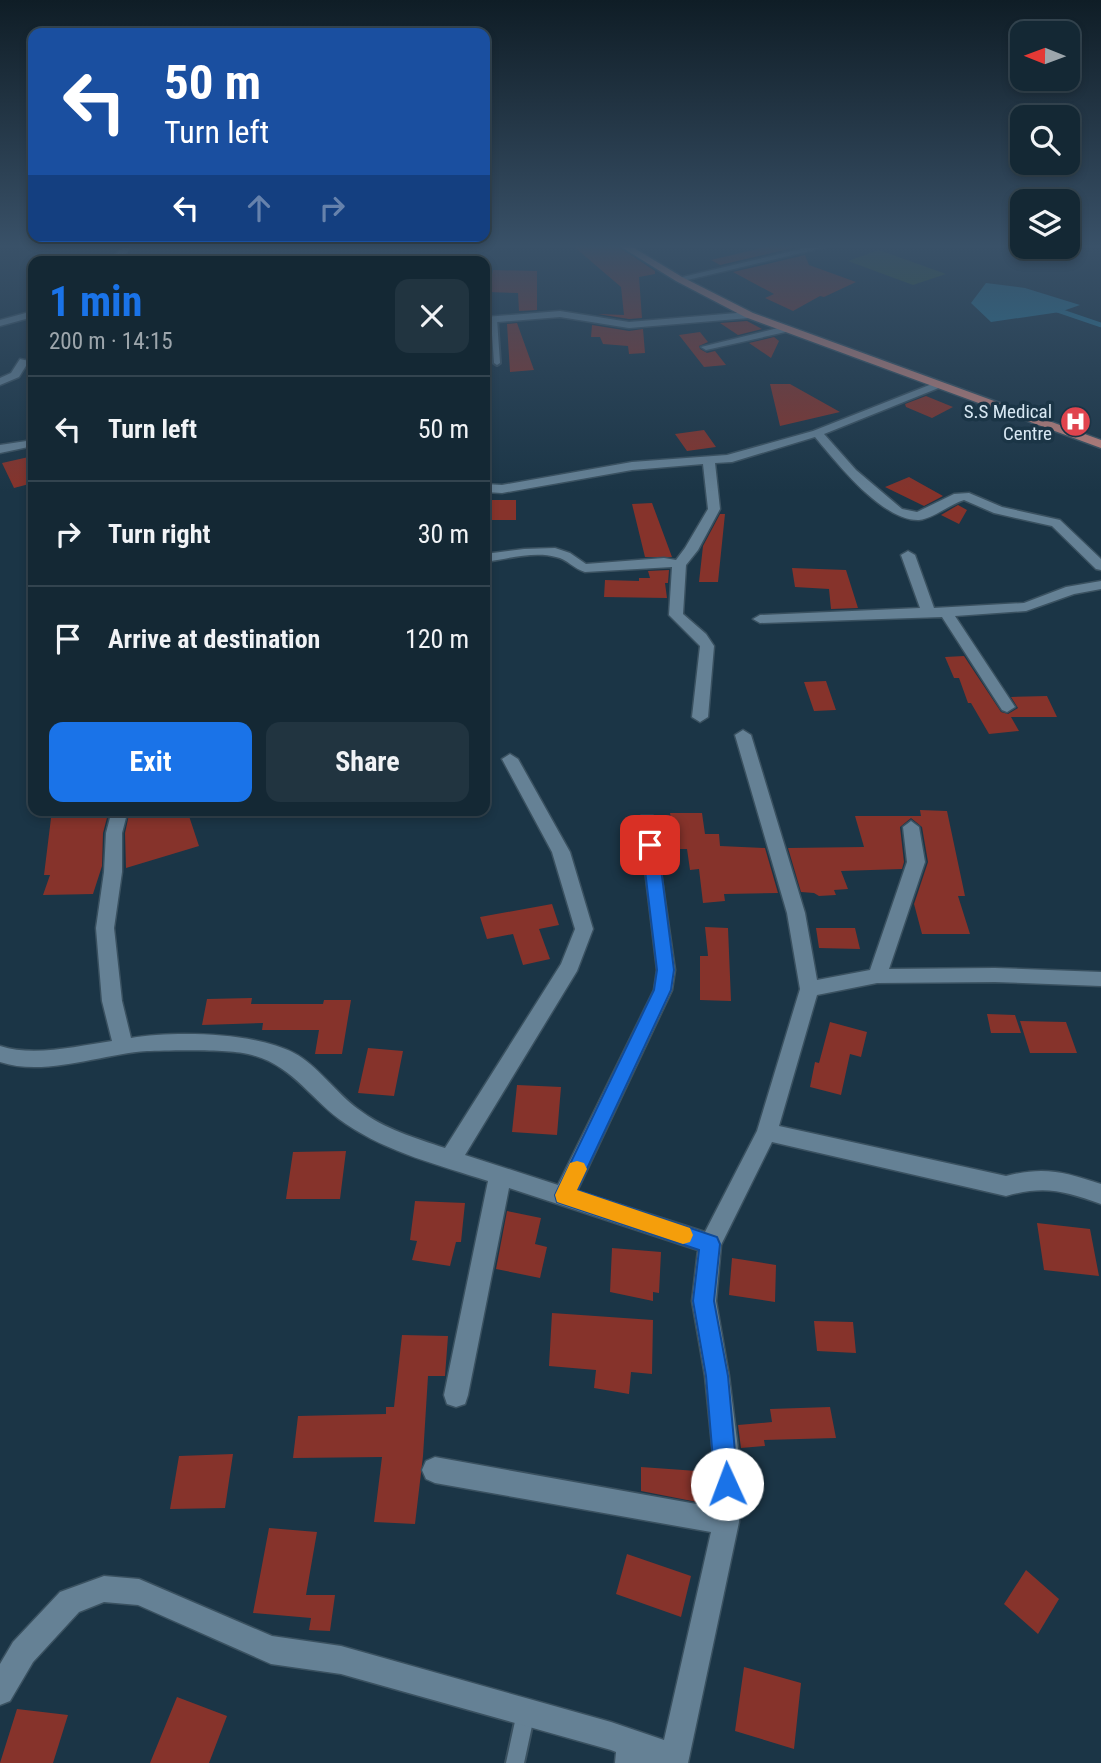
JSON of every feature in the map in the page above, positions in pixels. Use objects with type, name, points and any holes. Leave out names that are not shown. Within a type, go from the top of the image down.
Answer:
[{"type":"main road","points":[[779,327],[1101,444]]},
{"type":"street","points":[[706,347],[786,330]]},
{"type":"street","points":[[0,382],[15,375],[24,361]]},
{"type":"street","points":[[490,488],[502,489],[632,467],[728,458],[817,433],[937,384]]},
{"type":"street","points":[[817,433],[852,473],[898,512],[919,516],[965,496],[999,510],[1056,523],[1101,566]]},
{"type":"street","points":[[0,449],[28,444]]},
{"type":"street","points":[[700,717],[707,646],[701,637],[676,615],[679,564],[691,550],[714,509],[709,460]]},
{"type":"street","points":[[490,558],[548,553],[565,555],[578,566],[585,568],[664,562],[679,564]]},
{"type":"street","points":[[908,555],[928,612]]},
{"type":"street","points":[[760,620],[1026,607],[1071,590],[1101,585]]},
{"type":"street","points":[[946,613],[1007,707]]},
{"type":"street","points":[[0,1691],[23,1652],[70,1602],[104,1589],[139,1592],[271,1650],[341,1660],[526,1712],[630,1753],[680,1760],[726,1522],[727,1465],[717,1376],[704,1301],[710,1244],[767,1132],[809,989],[796,913],[743,735]]},
{"type":"street","points":[[450,1158],[570,966],[584,929],[561,852],[510,759]]},
{"type":"street","points":[[118,816],[114,833],[113,872],[105,928],[112,1001],[123,1047]]},
{"type":"street","points":[[564,1195],[663,990],[666,970],[647,820]]},
{"type":"street","points":[[877,976],[916,862],[911,827]]},
{"type":"street","points":[[809,989],[877,976],[995,975],[1101,979]]},
{"type":"street","points":[[0,1054],[9,1057],[60,1058],[147,1043],[247,1045],[288,1059],[351,1116],[391,1140],[710,1244]]},
{"type":"street","points":[[767,1132],[1006,1186],[1033,1177],[1051,1178],[1101,1194]]},
{"type":"street","points":[[456,1395],[500,1177]]},
{"type":"street","points":[[435,1470],[726,1522]]},
{"type":"lane","points":[[490,327],[497,363]]},
{"type":"lane","points":[[515,1763],[526,1712]]},
{"type":"building","points":[[507,327],[519,327],[534,370],[510,372]]},
{"type":"building","points":[[592,327],[629,331],[643,329],[645,353],[629,354],[628,346],[603,344],[600,337],[591,337]]},
{"type":"building","points":[[726,327],[762,329],[738,335]]},
{"type":"building","points":[[700,332],[708,342],[699,346],[700,349],[707,353],[715,351],[726,365],[704,367],[679,335]]},
{"type":"building","points":[[774,337],[779,341],[771,358],[749,343]]},
{"type":"building","points":[[770,384],[790,384],[840,412],[780,426]]},
{"type":"building","points":[[926,396],[953,407],[932,418],[906,407],[905,404]]},
{"type":"building","points":[[704,430],[716,447],[687,451],[675,434]]},
{"type":"building","points":[[28,457],[28,484],[14,488],[2,463]]},
{"type":"building","points":[[909,477],[943,496],[924,506],[885,487]]},
{"type":"building","points":[[490,500],[516,500],[516,520],[490,520]]},
{"type":"building","points":[[652,503],[672,557],[645,557],[632,504]]},
{"type":"building","points":[[958,505],[967,510],[959,524],[941,515]]},
{"type":"building","points":[[720,514],[725,514],[718,582],[699,582],[703,546]]},
{"type":"building","points":[[792,568],[846,570],[858,608],[831,609],[829,589],[795,587]]},
{"type":"building","points":[[669,570],[668,583],[665,583],[667,598],[604,597],[605,580],[639,581],[639,578],[650,578],[648,571]]},
{"type":"building","points":[[964,656],[1001,712],[1008,714],[1018,708],[1011,697],[1047,696],[1057,717],[1011,717],[1019,731],[989,734],[971,703],[968,703],[959,678],[954,678],[945,657]]},
{"type":"building","points":[[826,681],[836,710],[814,711],[804,682]]},
{"type":"building","points":[[920,810],[947,811],[965,896],[958,896],[970,934],[922,934],[914,904],[928,862],[922,827],[911,818],[900,827],[904,862],[902,869],[841,871],[848,889],[834,890],[836,895],[819,896],[801,892],[788,848],[864,847],[855,816],[921,816]]},
{"type":"building","points":[[670,813],[702,813],[705,834],[719,834],[720,846],[765,848],[778,893],[724,894],[725,901],[703,903],[699,869],[690,870],[687,849],[677,849]]},
{"type":"building","points":[[51,816],[107,816],[103,833],[102,866],[93,894],[43,895],[50,875],[44,875]]},
{"type":"building","points":[[129,816],[189,816],[199,846],[126,868],[125,833]]},
{"type":"building","points":[[552,904],[559,925],[539,929],[550,959],[523,965],[513,934],[487,939],[480,917]]},
{"type":"building","points":[[705,927],[728,928],[731,1001],[700,1000],[700,956],[708,956]]},
{"type":"building","points":[[816,928],[855,928],[860,949],[819,948]]},
{"type":"building","points":[[252,998],[251,1004],[323,1004],[324,1000],[351,1000],[342,1054],[315,1054],[319,1030],[262,1030],[263,1023],[202,1025],[207,999]]},
{"type":"building","points":[[987,1014],[1015,1015],[1021,1033],[991,1033]]},
{"type":"building","points":[[1020,1021],[1066,1022],[1077,1053],[1030,1053]]},
{"type":"building","points":[[830,1022],[867,1032],[861,1057],[850,1054],[841,1095],[810,1087],[815,1062],[819,1063]]},
{"type":"building","points":[[368,1048],[403,1051],[394,1096],[358,1093]]},
{"type":"building","points":[[517,1085],[561,1087],[557,1135],[512,1132]]},
{"type":"building","points":[[346,1151],[340,1199],[286,1199],[293,1152]]},
{"type":"building","points":[[415,1201],[465,1203],[461,1242],[456,1242],[450,1266],[412,1260],[417,1241],[410,1240]]},
{"type":"building","points":[[507,1211],[541,1218],[535,1244],[547,1247],[540,1278],[496,1269]]},
{"type":"building","points":[[1037,1223],[1090,1229],[1099,1276],[1044,1270]]},
{"type":"building","points":[[612,1248],[661,1252],[659,1293],[653,1292],[653,1301],[610,1292]]},
{"type":"building","points":[[732,1258],[776,1265],[775,1302],[729,1295]]},
{"type":"building","points":[[552,1313],[653,1320],[652,1374],[631,1372],[629,1394],[594,1388],[596,1370],[549,1366]]},
{"type":"building","points":[[814,1321],[853,1322],[856,1353],[817,1351]]},
{"type":"building","points":[[402,1335],[448,1336],[445,1376],[428,1376],[415,1524],[374,1522],[382,1457],[293,1458],[298,1416],[386,1414],[386,1407],[394,1407]]},
{"type":"building","points":[[830,1407],[836,1438],[764,1440],[765,1446],[741,1448],[738,1425],[772,1422],[770,1409]]},
{"type":"building","points":[[233,1454],[225,1508],[170,1509],[179,1456]]},
{"type":"building","points":[[641,1467],[697,1471],[697,1502],[641,1491]]},
{"type":"building","points":[[269,1528],[317,1532],[306,1595],[335,1595],[330,1631],[309,1630],[311,1618],[253,1613]]},
{"type":"building","points":[[627,1554],[691,1576],[681,1617],[616,1594]]},
{"type":"building","points":[[1026,1570],[1059,1599],[1038,1634],[1004,1604]]},
{"type":"building","points":[[744,1667],[801,1683],[794,1749],[735,1731]]},
{"type":"building","points":[[177,1697],[227,1716],[209,1763],[150,1763]]},
{"type":"building","points":[[17,1709],[68,1715],[53,1763],[0,1763]]},
{"type":"slow traffic","points":[[577,1169],[564,1195],[683,1235]]},
{"type":"place","name":"S.S Medical Centre","points":[[1075,422]]},
{"type":"route","points":[[650,845],[666,970],[663,990],[564,1195],[710,1244],[704,1301],[717,1376],[727,1484]]}]
